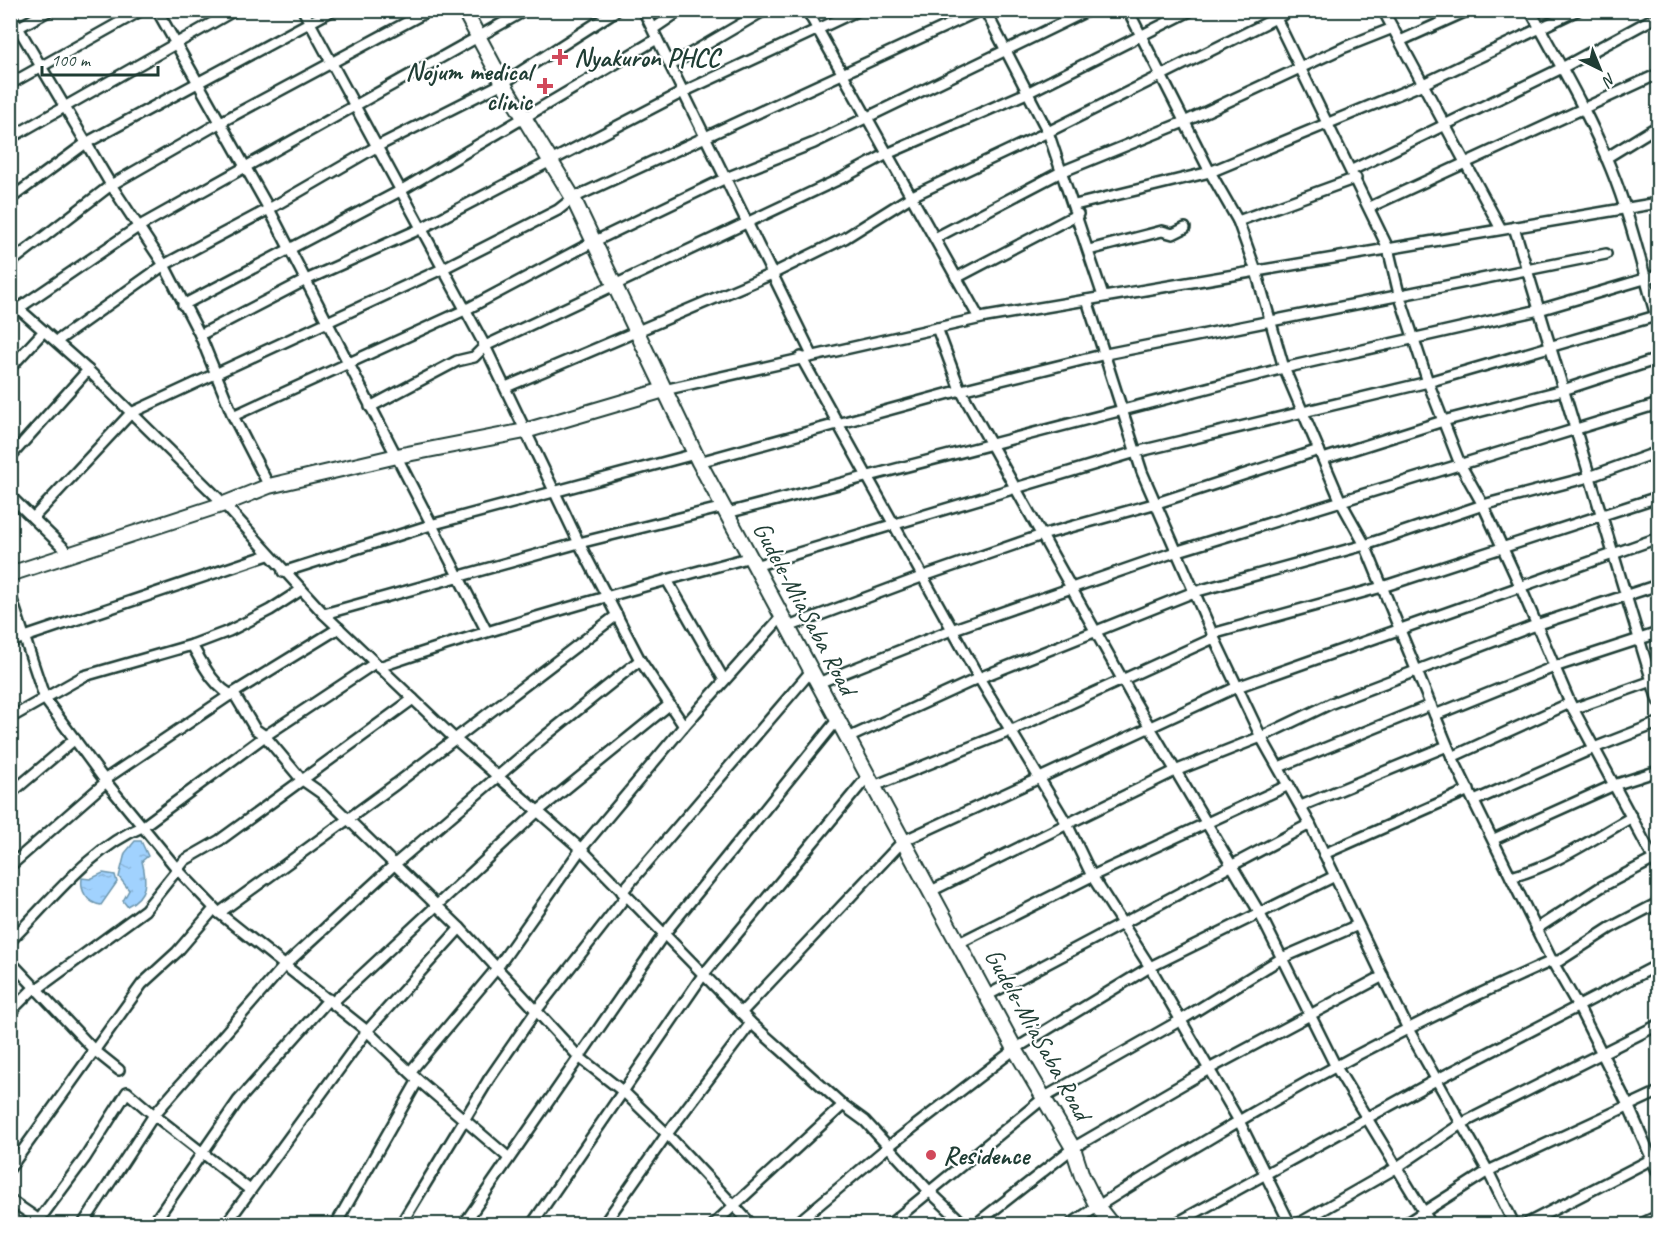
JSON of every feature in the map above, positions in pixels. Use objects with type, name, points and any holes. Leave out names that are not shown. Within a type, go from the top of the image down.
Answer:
[{"type":"main road","name":"Gudele-MiaSaba Road","points":[[464,10],[503,83],[526,117],[573,198],[664,390],[725,510],[1015,1048],[1073,1148],[1082,1176],[1097,1206],[1111,1224]]},
{"type":"main road","points":[[10,574],[224,504],[269,486],[397,456],[525,431],[664,390]]},
{"type":"street","points":[[15,30],[50,10]]},
{"type":"street","points":[[10,84],[142,10]]},
{"type":"street","points":[[157,10],[270,209],[288,249],[434,524],[486,630]]},
{"type":"street","points":[[10,138],[235,10]]},
{"type":"street","points":[[303,10],[420,230],[485,346],[579,543],[640,660],[684,726]]},
{"type":"street","points":[[10,199],[86,143],[333,10]]},
{"type":"street","points":[[10,263],[111,185],[222,122],[430,10]]},
{"type":"street","points":[[19,308],[138,227],[479,39],[526,10]]},
{"type":"street","points":[[57,341],[164,265],[270,209],[376,147],[503,83],[617,10]]},
{"type":"street","points":[[644,10],[812,355]]},
{"type":"street","points":[[653,28],[681,10]]},
{"type":"street","points":[[671,65],[765,10]]},
{"type":"street","points":[[807,10],[816,30],[979,318]]},
{"type":"street","points":[[200,335],[306,280],[420,230],[683,92],[859,10]]},
{"type":"street","points":[[33,518],[131,413],[216,376],[442,269],[558,210],[573,198],[983,10],[1007,49],[1048,132],[1104,296]]},
{"type":"street","points":[[233,416],[465,310],[593,243],[726,178],[814,143],[1089,10]]},
{"type":"street","points":[[1128,10],[1162,73],[1210,172],[1238,221],[1256,271],[1268,320],[1284,368],[1341,502],[1365,545],[1452,757],[1552,962],[1578,1006],[1655,1157],[1659,1173]]},
{"type":"street","points":[[370,407],[457,361],[474,357],[485,346],[748,223],[887,154],[1029,92],[1192,10]]},
{"type":"street","points":[[506,387],[772,274],[845,238],[912,196],[1048,132],[1274,15],[1292,10]]},
{"type":"street","points":[[1383,10],[1502,229]]},
{"type":"street","points":[[1400,41],[1469,10]]},
{"type":"street","points":[[10,941],[100,853],[129,832],[142,827],[265,736],[377,665],[607,594],[753,562],[895,526],[1136,452],[1428,382],[1658,320],[1624,210],[1586,109],[1560,69],[1530,10]]},
{"type":"street","points":[[956,278],[1076,209],[1210,172],[1329,125],[1541,30],[1578,10]]},
{"type":"street","points":[[10,14],[15,30],[42,66],[111,185],[164,265],[200,335],[233,416],[269,486]]},
{"type":"street","points":[[1274,15],[1354,174],[1388,248],[1399,294],[1414,340],[1460,464],[1503,548],[1572,706],[1657,861],[1601,888],[1536,929]]},
{"type":"street","points":[[1238,221],[1354,174],[1659,16]]},
{"type":"street","points":[[935,238],[1061,172],[1184,122],[1346,47],[1393,28]]},
{"type":"street","points":[[183,305],[400,191],[657,39]]},
{"type":"street","points":[[1370,207],[1659,74]]},
{"type":"street","points":[[1606,158],[1659,126]]},
{"type":"street","points":[[664,390],[979,318],[1659,203]]},
{"type":"street","points":[[1514,227],[1638,640],[1656,680],[1659,701]]},
{"type":"street","points":[[1089,250],[1162,231],[1173,234],[1185,228]]},
{"type":"street","points":[[283,572],[434,524],[553,490],[838,424],[961,390],[1106,354],[1606,254]]},
{"type":"street","points":[[324,614],[579,543],[866,475],[1284,368],[1539,310],[1659,275]]},
{"type":"street","points":[[1087,300],[1136,452],[1175,552],[1213,636],[1261,737],[1310,824],[1408,1029],[1488,1171],[1514,1224]]},
{"type":"street","points":[[10,301],[57,341],[224,504],[283,572],[324,614],[455,739],[581,849],[751,1023],[843,1105],[866,1121],[929,1191],[964,1224]]},
{"type":"street","points":[[937,328],[961,390],[1122,680],[1260,913],[1336,1066],[1431,1224]]},
{"type":"street","points":[[10,368],[44,331]]},
{"type":"street","points":[[801,357],[954,629],[979,678],[1067,824],[1092,876],[1150,967],[1239,1121],[1290,1224]]},
{"type":"street","points":[[410,1072],[496,968],[581,849],[724,680],[786,621],[1042,535],[1321,454],[1563,390],[1659,359]]},
{"type":"street","points":[[10,457],[87,370]]},
{"type":"street","points":[[818,683],[954,629],[1175,552],[1659,404]]},
{"type":"street","points":[[848,738],[979,678],[1194,592],[1365,545],[1483,505],[1589,477],[1659,452]]},
{"type":"street","points":[[10,496],[70,554]]},
{"type":"street","points":[[532,1224],[625,1093],[703,975],[871,781],[1010,730],[1213,636],[1382,587],[1601,517],[1659,496]]},
{"type":"street","points":[[741,1013],[903,841],[1237,687],[1659,538]]},
{"type":"street","points":[[10,642],[268,555]]},
{"type":"street","points":[[667,580],[724,680]]},
{"type":"street","points":[[931,891],[1175,771],[1261,737],[1332,703],[1536,625],[1659,585]]},
{"type":"street","points":[[10,718],[84,676],[192,645],[230,631],[270,610],[301,590]]},
{"type":"street","points":[[10,594],[27,638],[45,699],[105,781],[177,870],[217,911],[367,1031],[418,1080],[509,1158]]},
{"type":"street","points":[[10,1168],[142,984],[217,911],[455,739],[617,615]]},
{"type":"street","points":[[10,866],[105,781],[230,695],[339,628]]},
{"type":"street","points":[[1435,715],[1554,667],[1659,633]]},
{"type":"street","points":[[192,645],[208,673],[230,695],[236,697],[255,729],[265,736],[301,779],[321,793],[437,905],[579,1057],[625,1093],[667,1134],[751,1224]]},
{"type":"street","points":[[82,1224],[154,1115],[284,966],[395,864],[640,660]]},
{"type":"street","points":[[401,1224],[465,1118],[536,1011],[624,894],[812,670]]},
{"type":"street","points":[[1452,757],[1572,706],[1656,680]]},
{"type":"street","points":[[10,1012],[36,988],[145,910],[185,860],[220,840],[413,699]]},
{"type":"street","points":[[153,1224],[201,1151],[238,1101],[331,1001],[537,812],[669,705]]},
{"type":"street","points":[[1279,767],[1431,705]]},
{"type":"street","points":[[465,1224],[664,934],[838,719]]},
{"type":"street","points":[[1474,801],[1594,748],[1659,723]]},
{"type":"street","points":[[10,794],[75,739]]},
{"type":"street","points":[[1301,806],[1448,746]]},
{"type":"street","points":[[1494,839],[1614,785],[1659,771]]},
{"type":"street","points":[[959,943],[1092,876],[1289,785]]},
{"type":"street","points":[[1324,854],[1469,790]]},
{"type":"street","points":[[1511,877],[1533,871],[1569,855],[1632,817]]},
{"type":"street","points":[[988,995],[1120,922],[1310,824]]},
{"type":"street","points":[[796,1224],[889,1146],[1015,1048],[1150,967],[1335,876]]},
{"type":"street","points":[[1071,1224],[1239,1121],[1336,1066],[1481,993],[1559,961],[1610,928],[1659,903]]},
{"type":"street","points":[[890,1224],[1045,1097],[1181,1020],[1282,958],[1358,925]]},
{"type":"street","points":[[226,1224],[367,1031],[460,928]]},
{"type":"street","points":[[10,961],[94,1050],[119,1070]]},
{"type":"street","points":[[1175,1224],[1436,1080],[1659,965]]},
{"type":"street","points":[[976,1224],[1073,1148],[1209,1069],[1383,976]]},
{"type":"street","points":[[604,1224],[667,1134],[751,1023]]},
{"type":"street","points":[[1298,1224],[1396,1168],[1461,1124],[1659,1025]]},
{"type":"street","points":[[336,1224],[418,1080]]},
{"type":"street","points":[[10,1200],[40,1223],[127,1092],[250,1190]]},
{"type":"street","points":[[1405,1224],[1488,1171],[1659,1092]]},
{"type":"street","points":[[714,1224],[843,1105]]},
{"type":"street","points":[[1526,1224],[1655,1157]]},
{"type":"street","points":[[1641,1224],[1659,1216]]},
{"type":"water","points":[[135,841],[141,841],[148,856],[142,861],[145,881],[139,898],[127,906],[123,901],[129,890],[119,877],[125,853]]},
{"type":"water","points":[[103,873],[115,875],[117,882],[101,905],[92,902],[83,892],[82,878],[90,879]]},
{"type":"place","name":"Nyakuron PHCC","points":[[560,57]]},
{"type":"place","name":"Nojum medical clinic","points":[[545,86]]},
{"type":"place","name":"Residence","points":[[931,1155]]}]
